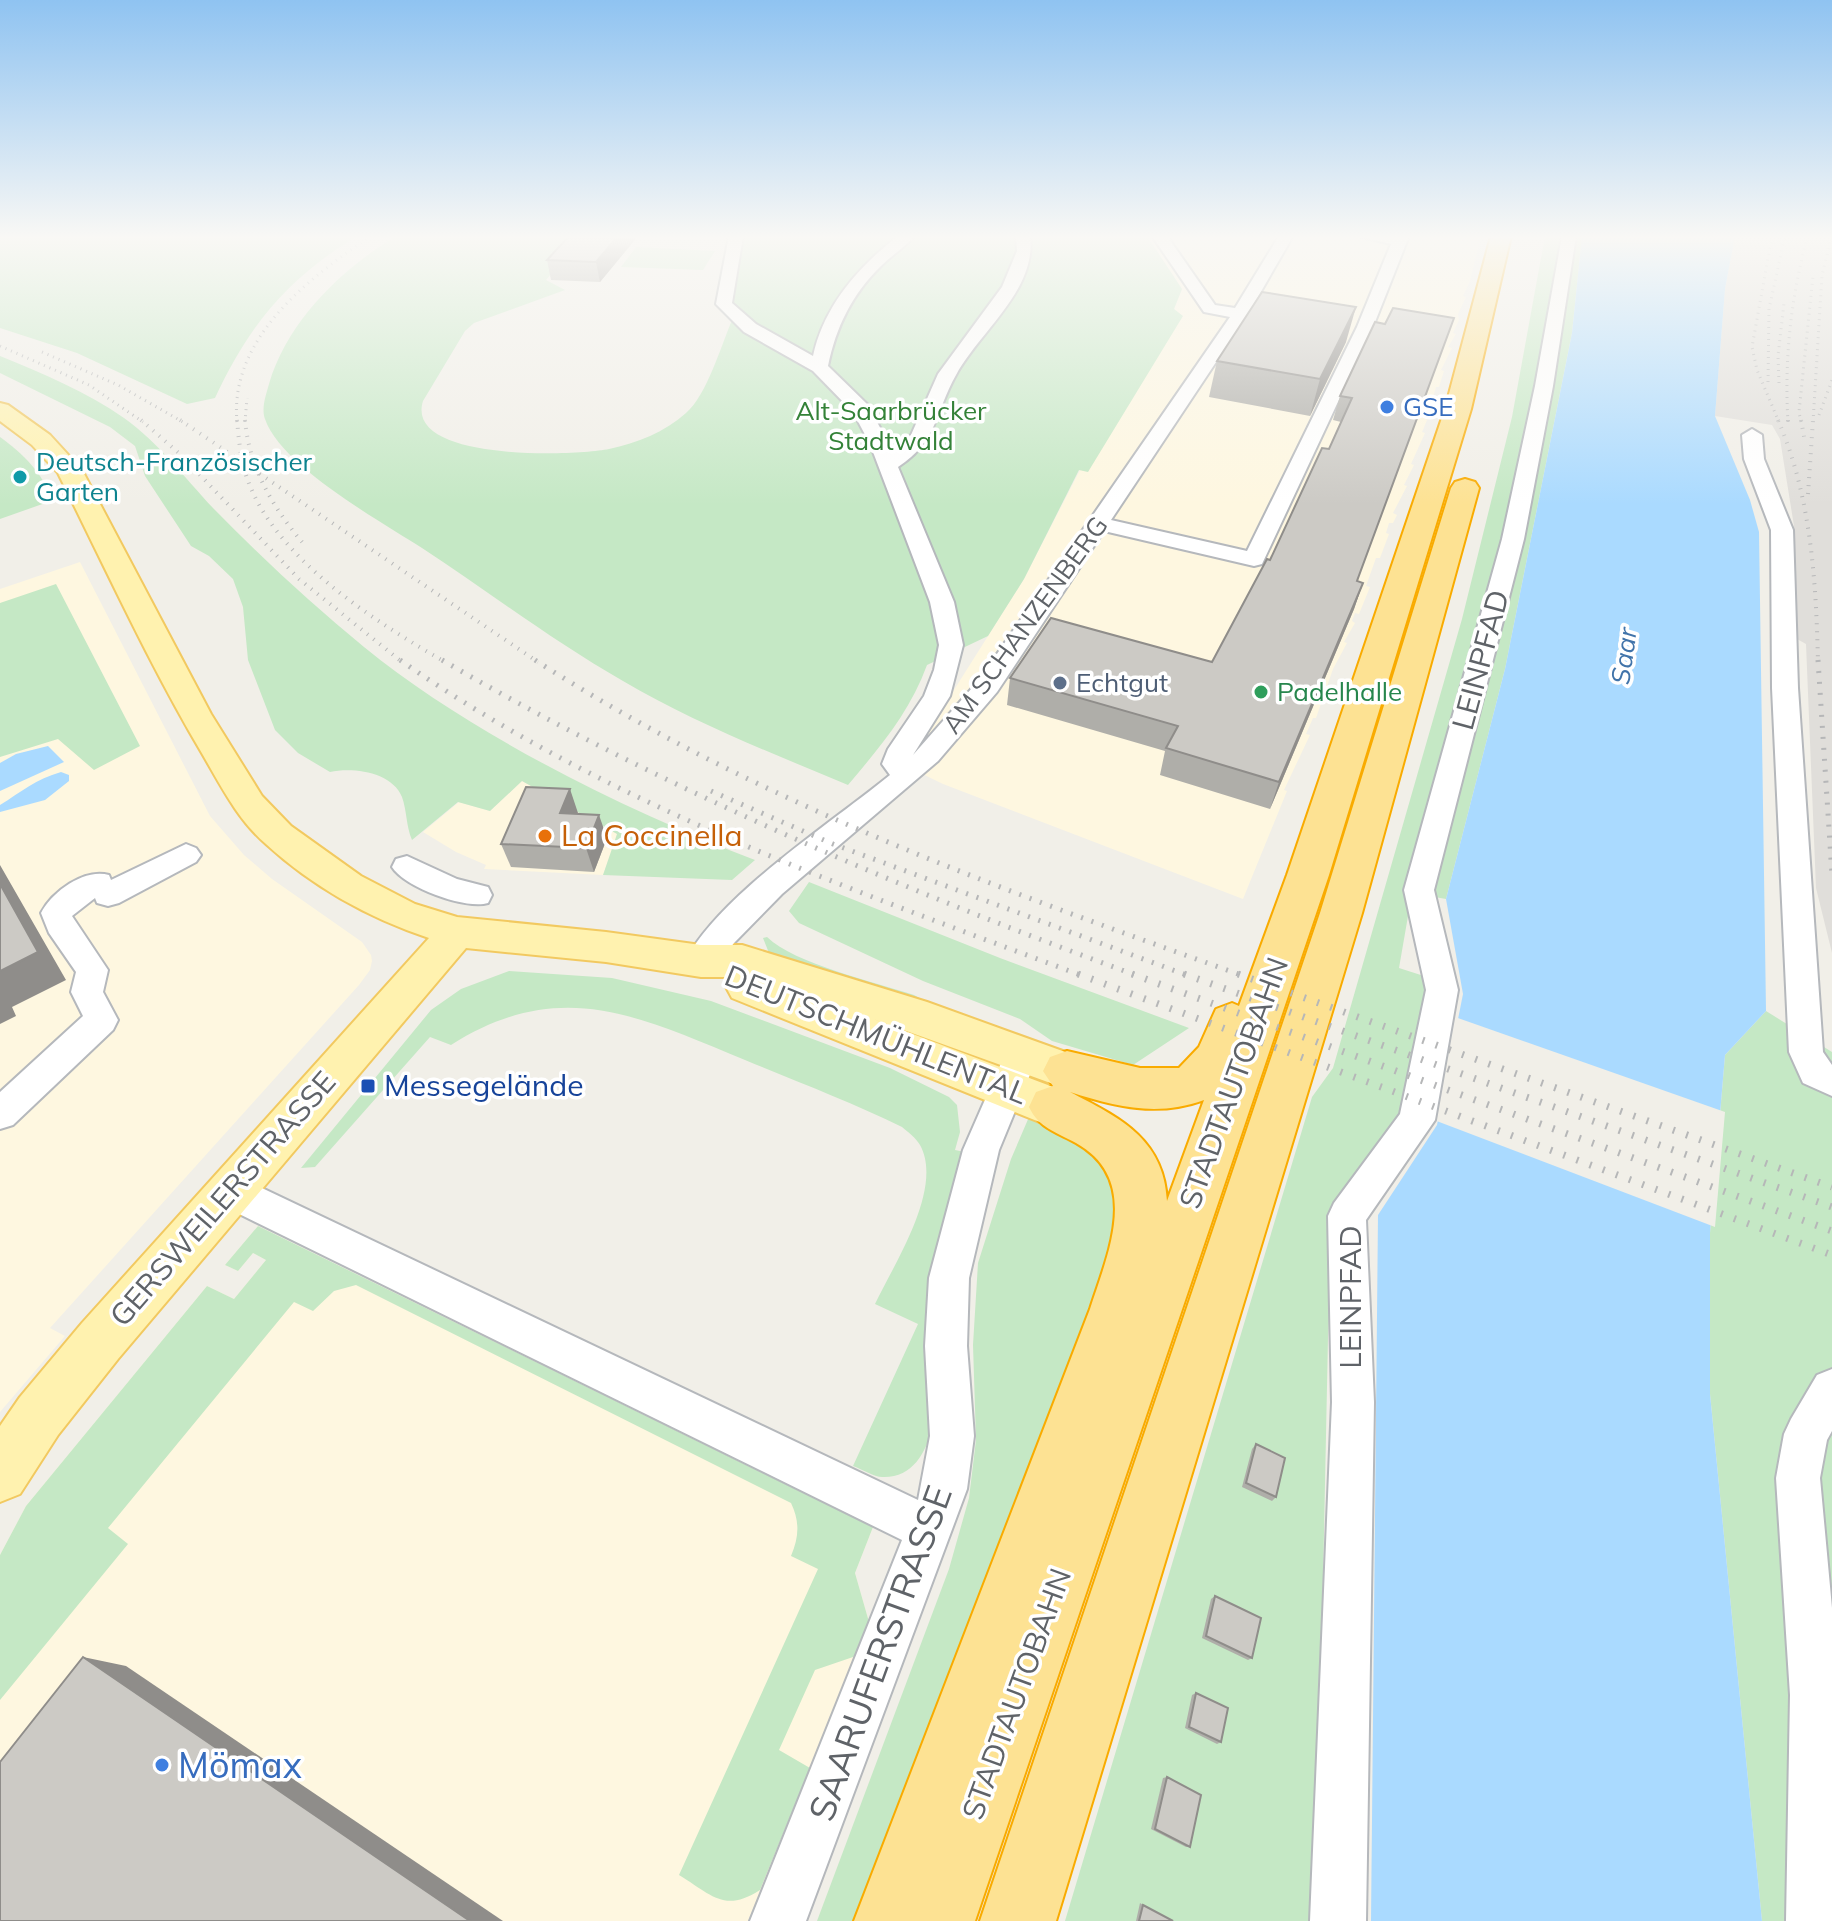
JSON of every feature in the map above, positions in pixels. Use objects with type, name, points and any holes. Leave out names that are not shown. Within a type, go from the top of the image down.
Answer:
[{"type":"highway","name":"STADTAUTOBAHN","points":[[937,1921],[1308,875],[1458,409],[1482,326]]},
{"type":"highway","name":"STADTAUTOBAHN","points":[[1018,1921],[1341,913],[1486,413],[1498,326]]},
{"type":"highway","points":[[1037,1080],[1148,1089],[1185,1087],[1207,1074],[1225,1040],[1264,936],[1308,875]]},
{"type":"highway","points":[[892,1921],[1118,1309],[1143,1221],[1139,1179],[1121,1148],[1037,1080]]},
{"type":"main road","name":"DEUTSCHMÜHLENTAL","points":[[0,410],[41,440],[69,470],[195,714],[250,805],[278,835],[348,886],[401,914],[457,932],[618,948],[701,961],[742,961],[782,972],[927,1019],[1037,1080]]},
{"type":"main road","name":"GERSWEILERSTRASSE","points":[[0,1474],[39,1416],[100,1341],[457,932]]},
{"type":"street","points":[[747,326],[819,367],[861,409],[880,444],[942,602],[951,645],[937,696],[901,749],[896,764],[906,776]]},
{"type":"street","points":[[819,367],[831,326]]},
{"type":"street","points":[[887,465],[920,436],[958,354],[983,326]]},
{"type":"street","name":"AM SCHANZENBERG","points":[[701,961],[716,941],[766,893],[906,776],[952,731],[988,686],[1232,326]]},
{"type":"street","points":[[1098,523],[1254,559],[1292,460],[1366,326]]},
{"type":"street","name":"LEINPFAD","points":[[1338,1921],[1353,1402],[1347,1216],[1417,1120],[1442,990],[1419,890],[1513,539],[1554,326]]},
{"type":"street","points":[[1752,435],[1750,453],[1777,507],[1782,530],[1785,688],[1806,1052],[1815,1073],[1832,1081]]},
{"type":"street","points":[[0,1114],[101,1020],[87,992],[92,970],[60,925],[56,913],[72,897],[103,889],[186,855]]},
{"type":"street","points":[[407,867],[449,888],[477,895]]},
{"type":"street","name":"SAARUFERSTRASSE","points":[[778,1921],[945,1489],[952,1436],[946,1346],[949,1278],[981,1150],[1037,1080]]},
{"type":"street","points":[[230,1191],[931,1530]]},
{"type":"street","points":[[1814,1921],[1815,1695],[1798,1478],[1806,1434],[1832,1390]]},
{"type":"shaded area","points":[[1176,326],[1456,326],[1453,333],[1456,334],[1448,347],[1452,348],[1441,370],[1444,371],[1422,432],[1425,433],[1411,464],[1414,465],[1404,485],[1407,486],[1393,513],[1397,515],[1393,523],[1389,523],[1386,533],[1389,534],[1366,586],[1370,587],[1359,614],[1355,613],[1352,621],[1355,623],[1344,642],[1347,643],[1333,669],[1316,718],[1313,718],[1306,734],[1310,735],[1284,790],[1287,791],[1243,899],[943,784],[906,766],[1024,579],[1080,470]]},
{"type":"shaded area","points":[[1722,326],[1832,326],[1832,953],[1816,888],[1806,644],[1797,639],[1794,526],[1780,439],[1772,425],[1715,416]]},
{"type":"shaded area","points":[[80,562],[210,816],[244,855],[272,879],[362,942],[372,961],[370,970],[359,985],[50,1328],[65,1336],[0,1412],[0,589]]},
{"type":"shaded area","points":[[522,781],[618,834],[603,875],[484,869],[486,865],[456,852],[423,832],[459,802],[490,811]]},
{"type":"shaded area","points":[[258,1226],[873,1527],[855,1573],[869,1622],[748,1921],[0,1921],[0,1555],[26,1506],[207,1286],[234,1299],[266,1260],[253,1253],[238,1271],[225,1265]]},
{"type":"green space","points":[[256,326],[215,398],[187,404],[77,353],[0,328]]},
{"type":"green space","name":"Alt-Saarbrücker Stadtwald","points":[[298,326],[471,326],[423,401],[424,421],[439,435],[464,445],[530,453],[562,453],[630,444],[669,426],[694,405],[707,383],[730,326],[1177,326],[1088,472],[1079,470],[1024,579],[988,636],[927,665],[903,714],[848,785],[705,724],[597,666],[358,508],[311,473],[290,455],[265,419],[264,402],[269,384]]},
{"type":"green space","points":[[1529,326],[1573,326],[1505,669],[1446,899],[1412,893],[1399,968],[1427,977],[1401,1119],[1334,1210],[1328,1338],[1316,1921],[1065,1921],[1312,1097],[1333,1068],[1462,619],[1512,417]]},
{"type":"green space","points":[[0,356],[80,391],[137,428],[231,526],[306,597],[364,647],[452,710],[551,768],[603,794],[755,860],[732,880],[603,875],[617,834],[522,781],[490,811],[458,802],[412,840],[402,797],[390,782],[360,771],[330,772],[298,753],[275,730],[248,660],[243,607],[233,579],[209,556],[191,546],[145,476],[135,446],[110,427],[0,373]]},
{"type":"green space","name":"Deutsch-Französischer Garten","points":[[0,437],[32,465],[44,482],[51,501],[0,519]]},
{"type":"green space","points":[[56,584],[140,746],[94,770],[58,739],[0,757],[0,603]]},
{"type":"green space","points":[[809,882],[1000,958],[1189,1028],[1133,1065],[1052,1041],[1020,1019],[923,981],[799,923],[789,911]]},
{"type":"green space","points":[[767,937],[796,956],[914,995],[923,1000],[923,1005],[777,958],[769,953],[763,938]]},
{"type":"green space","points":[[509,971],[612,978],[711,1001],[890,1068],[949,1097],[957,1105],[960,1132],[955,1150],[965,1152],[932,1430],[926,1447],[910,1468],[894,1476],[880,1477],[853,1466],[918,1324],[875,1304],[914,1226],[926,1182],[926,1163],[920,1145],[902,1127],[669,1029],[599,1010],[564,1008],[528,1012],[491,1024],[451,1045],[430,1037],[315,1167],[301,1168],[431,1010],[461,989]]},
{"type":"green space","points":[[1766,1011],[1832,1052],[1832,1921],[1762,1921],[1710,1394],[1710,1233],[1725,1055]]},
{"type":"green space","points":[[1029,1117],[1058,1128],[1109,1161],[1124,1230],[870,1921],[817,1921],[949,1569],[969,1498],[976,1440],[973,1345],[978,1263],[1011,1159]]},
{"type":"green space","points":[[258,1226],[873,1527],[855,1573],[869,1622],[856,1656],[815,1670],[779,1750],[810,1768],[760,1890],[748,1897],[727,1901],[710,1895],[679,1875],[818,1569],[791,1556],[797,1530],[791,1503],[356,1285],[334,1291],[313,1311],[294,1302],[108,1528],[128,1544],[0,1700],[0,1555],[26,1506],[207,1286],[234,1299],[266,1260],[253,1253],[238,1271],[225,1265]]},
{"type":"water","name":"Saar","points":[[1573,326],[1722,326],[1715,416],[1750,500],[1759,532],[1766,1011],[1725,1055],[1710,1233],[1710,1394],[1762,1921],[1371,1921],[1378,1215],[1437,1125],[1463,994],[1446,899],[1505,669]]},
{"type":"water","points":[[48,746],[64,762],[0,791],[0,763],[16,754]]},
{"type":"water","points":[[61,772],[69,775],[69,781],[45,800],[0,812],[0,805],[36,782]]},
{"type":"pier","points":[[1455,1017],[1725,1112],[1715,1227],[1434,1120]]},
{"type":"building","points":[[1240,326],[1347,326],[1320,379],[1217,361]]},
{"type":"building","points":[[1373,326],[1451,326],[1357,581],[1363,583],[1279,782],[1166,748],[1178,726],[1010,678],[1051,618],[1212,662],[1267,559],[1270,560],[1322,448],[1329,449],[1352,398],[1340,396]]},
{"type":"building","points":[[526,787],[570,789],[560,813],[599,815],[586,848],[501,844]]},
{"type":"building","points":[[0,884],[38,952],[0,971]]},
{"type":"building","points":[[1256,1444],[1285,1458],[1276,1497],[1246,1483]]},
{"type":"building","points":[[1215,1596],[1261,1618],[1252,1658],[1206,1636]]},
{"type":"building","name":"Mömax","points":[[83,1657],[470,1921],[0,1921],[0,1762]]},
{"type":"building","points":[[1196,1693],[1228,1708],[1221,1742],[1189,1727]]},
{"type":"building","points":[[1167,1777],[1201,1795],[1190,1847],[1155,1829]]},
{"type":"building","points":[[1143,1905],[1173,1921],[1139,1921]]},
{"type":"railway","points":[[237,420],[238,392],[246,363],[269,326]]},
{"type":"railway","points":[[1756,326],[1752,347],[1757,370],[1779,422]]},
{"type":"railway","points":[[1768,382],[1769,326]]},
{"type":"railway","points":[[1779,383],[1781,326]]},
{"type":"railway","points":[[1788,422],[1790,326]]},
{"type":"railway","points":[[1801,422],[1799,412],[1808,326]]},
{"type":"railway","points":[[1813,422],[1819,326]]},
{"type":"railway","points":[[0,346],[89,385],[143,422]]},
{"type":"railway","points":[[42,352],[118,385],[183,422]]},
{"type":"railway","points":[[1819,415],[1832,380]]},
{"type":"railway","points":[[245,421],[247,398]]},
{"type":"railway","points":[[141,420],[181,455],[299,579],[402,662]]},
{"type":"railway","points":[[237,420],[242,462]]},
{"type":"railway","points":[[1778,420],[1805,508],[1816,600],[1818,662]]},
{"type":"railway","points":[[1801,420],[1805,442]]},
{"type":"railway","points":[[1808,494],[1813,420]]},
{"type":"railway","points":[[245,421],[251,454],[258,473]]},
{"type":"railway","points":[[183,422],[242,462]]},
{"type":"railway","points":[[242,462],[258,473]]},
{"type":"railway","points":[[242,462],[250,486],[265,514],[308,565],[361,609],[445,662]]},
{"type":"railway","points":[[258,473],[535,660]]},
{"type":"railway","points":[[258,473],[281,514],[302,542]]},
{"type":"railway","points":[[400,660],[479,712],[645,801],[818,876],[1083,976]]},
{"type":"railway","points":[[442,660],[610,751],[783,833],[959,908],[1138,976]]},
{"type":"railway","points":[[535,660],[619,711],[704,757],[880,839],[1061,910],[1244,976]]},
{"type":"railway","points":[[1818,660],[1832,875]]},
{"type":"railway","points":[[711,791],[833,844],[1189,976]]},
{"type":"railway","points":[[1078,974],[1832,1255]]},
{"type":"railway","points":[[1132,974],[1832,1231]]},
{"type":"railway","points":[[1184,974],[1832,1207]]},
{"type":"railway","points":[[1238,974],[1832,1187]]},
{"type":"place","name":"GSE","points":[[1387,407]]},
{"type":"place","name":"Deutsch-Französischer Garten","points":[[20,477]]},
{"type":"place","name":"Echtgut","points":[[1060,683]]},
{"type":"place","name":"Padelhalle","points":[[1261,692]]},
{"type":"place","name":"La Coccinella","points":[[545,836]]},
{"type":"place","name":"Messegelände","points":[[368,1086]]},
{"type":"place","name":"Mömax","points":[[162,1765]]}]
